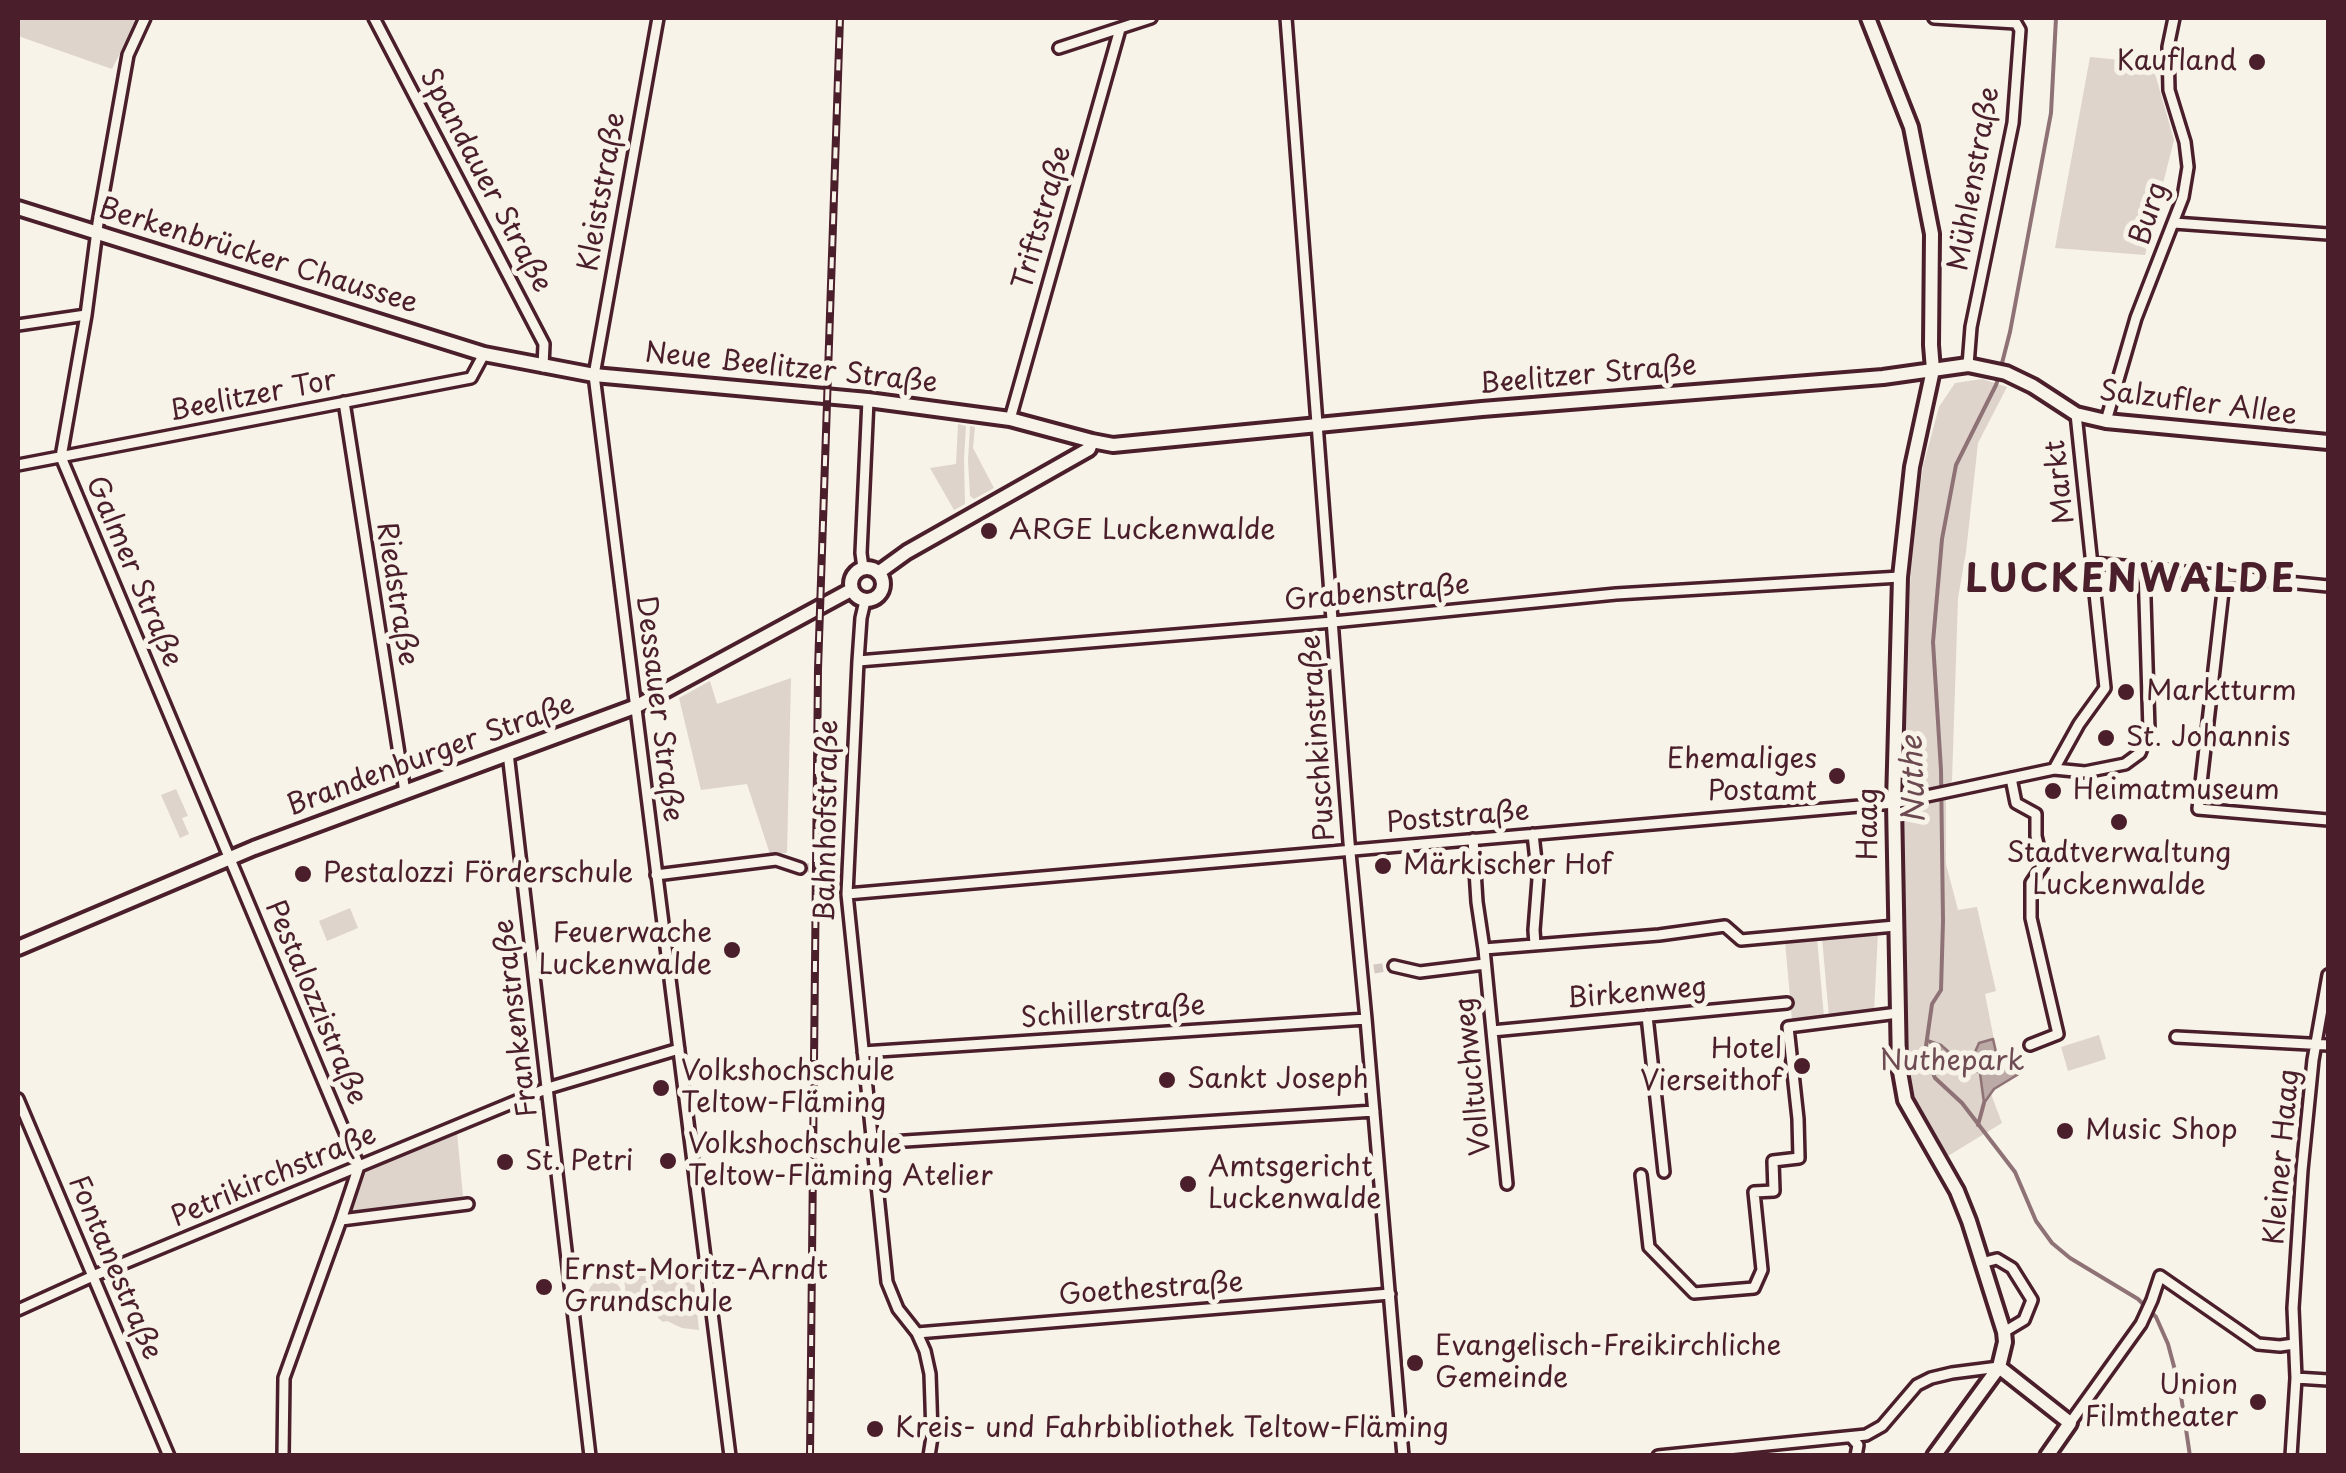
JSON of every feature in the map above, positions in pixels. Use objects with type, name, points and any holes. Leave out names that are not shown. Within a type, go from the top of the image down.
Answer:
[{"type":"main road","name":"Haag","points":[[1868,18],[1911,127],[1932,234],[1934,370],[1912,467],[1900,577],[1894,803],[1899,1066],[1905,1100],[1957,1191],[2004,1332],[2000,1367]]},
{"type":"main road","name":"Berkenbrücker Chaussee","points":[[18,208],[484,354]]},
{"type":"main road","name":"Neue Beelitzer Straße","points":[[484,354],[594,375],[868,400],[1010,419],[1092,442]]},
{"type":"main road","name":"Beelitzer Straße","points":[[1092,442],[1113,445],[1318,427],[1968,365],[2000,370],[2076,414]]},
{"type":"main road","name":"Salzufler Allee","points":[[2076,414],[2106,421],[2324,444]]},
{"type":"main road","points":[[878,573],[907,552],[1089,449],[1092,442]]},
{"type":"main road","points":[[863,568],[878,573],[882,589],[876,598],[865,601],[855,596],[851,580],[858,571],[863,568]]},
{"type":"main road","name":"Brandenburger Straße","points":[[18,948],[229,857],[637,706],[851,590]]},
{"type":"main road","points":[[1934,1456],[2000,1367],[2070,1423],[2047,1456]]},
{"type":"street","name":"Galmer Straße","points":[[145,18],[128,55],[61,457],[229,857]]},
{"type":"street","name":"Spandauer Straße","points":[[374,18],[544,344],[544,367]]},
{"type":"street","name":"Kleiststraße","points":[[594,375],[658,18]]},
{"type":"street","points":[[1059,48],[1150,18]]},
{"type":"street","name":"Puschkinstraße","points":[[1286,18],[1350,850],[1403,1456]]},
{"type":"street","name":"Mühlenstraße","points":[[1934,18],[2016,24],[2020,30],[2013,124],[1970,328],[1968,365]]},
{"type":"street","name":"Burg","points":[[2106,421],[2136,318],[2174,223],[2188,166],[2182,130],[2168,90],[2168,47],[2174,18]]},
{"type":"street","name":"Triftstraße","points":[[1010,419],[1120,29]]},
{"type":"street","points":[[2174,223],[2328,234]]},
{"type":"street","points":[[18,325],[86,315]]},
{"type":"street","name":"Beelitzer Tor","points":[[18,465],[472,378],[484,354]]},
{"type":"street","name":"Dessauer Straße","points":[[594,375],[730,1456]]},
{"type":"street","points":[[863,568],[868,400]]},
{"type":"street","name":"Riedstraße","points":[[344,402],[405,792]]},
{"type":"street","name":"Markt","points":[[2054,769],[2105,688],[2076,414]]},
{"type":"street","points":[[2093,563],[2328,586]]},
{"type":"street","points":[[1894,803],[2054,769],[2085,772],[2125,764],[2140,753],[2149,730],[2144,568]]},
{"type":"street","points":[[2226,574],[2198,808],[2328,820]]},
{"type":"street","name":"Grabenstraße","points":[[858,661],[1616,594],[1900,577]]},
{"type":"street","name":"Bahnhofstraße","points":[[865,601],[858,661],[847,894],[888,1282],[898,1309],[917,1333],[925,1351],[930,1374],[929,1456]]},
{"type":"street","name":"Frankenstraße","points":[[508,754],[590,1456]]},
{"type":"street","points":[[2011,778],[2016,803],[2036,814],[2043,866],[2031,883],[2031,918],[2058,1034],[2030,1045]]},
{"type":"street","name":"Poststraße","points":[[847,894],[1894,803]]},
{"type":"street","points":[[1534,834],[1538,879],[1535,945]]},
{"type":"street","name":"Volltuchweg","points":[[1473,839],[1506,1184]]},
{"type":"street","name":"Pestalozzistraße","points":[[229,857],[359,1166]]},
{"type":"street","points":[[656,875],[776,860],[800,868]]},
{"type":"street","points":[[1484,949],[1726,926],[1741,940],[1894,926]]},
{"type":"street","name":"Volltuchweg","points":[[1394,966],[1420,972],[1485,964]]},
{"type":"street","points":[[1362,970],[1374,968]]},
{"type":"street","name":"Kleiner Haag","points":[[2292,1456],[2296,1378],[2292,1308],[2302,1170],[2328,975]]},
{"type":"street","name":"Birkenweg","points":[[1492,1031],[1786,1003]]},
{"type":"street","points":[[1641,1175],[1649,1248],[1694,1292],[1754,1288],[1762,1270],[1754,1192],[1774,1191],[1773,1161],[1799,1158],[1788,1027],[1898,1013]]},
{"type":"street","points":[[1648,1016],[1664,1172]]},
{"type":"street","name":"Schillerstraße","points":[[863,1052],[1366,1019]]},
{"type":"street","points":[[2176,1037],[2328,1046]]},
{"type":"street","points":[[548,1088],[679,1049]]},
{"type":"street","name":"Petrikirchstraße","points":[[18,1310],[548,1088]]},
{"type":"street","name":"Fontanestraße","points":[[18,1099],[170,1456]]},
{"type":"street","points":[[874,1143],[1374,1111]]},
{"type":"street","points":[[282,1456],[284,1378],[359,1166]]},
{"type":"street","points":[[341,1220],[468,1204]]},
{"type":"street","points":[[1981,1263],[1996,1258],[2012,1268],[2032,1300],[2024,1320],[2004,1332]]},
{"type":"street","points":[[2070,1423],[2146,1314],[2160,1276],[2258,1344],[2294,1344]]},
{"type":"street","name":"Goethestraße","points":[[917,1333],[1390,1294]]},
{"type":"street","points":[[1658,1456],[1866,1435],[1882,1426],[1917,1385],[1931,1378],[2000,1367]]},
{"type":"street","points":[[2296,1378],[2328,1380]]},
{"type":"street","points":[[1851,1437],[1858,1445],[1856,1456]]},
{"type":"green space","points":[[18,18],[138,18],[112,69],[18,36]]},
{"type":"green space","points":[[2090,57],[2152,63],[2174,140],[2145,255],[2055,248]]},
{"type":"green space","name":"Nuthepark","points":[[1982,379],[2007,387],[1978,443],[1958,598],[1952,780],[1946,793],[1946,864],[1958,910],[1977,907],[1996,991],[1985,994],[1999,1065],[2020,1061],[2022,1072],[1991,1094],[2002,1123],[1948,1156],[1912,1094],[1905,1057],[1900,923],[1911,556],[1923,466],[1939,407],[1955,383]]},
{"type":"green space","points":[[958,424],[966,426],[965,504],[954,510],[930,468],[956,464]]},
{"type":"green space","points":[[970,426],[975,427],[973,448],[994,488],[974,499],[970,496],[968,461]]},
{"type":"green space","points":[[791,678],[787,853],[770,854],[747,784],[701,790],[679,698],[710,681],[717,704]]},
{"type":"green space","points":[[176,789],[188,816],[182,818],[189,834],[180,838],[161,795]]},
{"type":"green space","points":[[350,908],[358,928],[327,941],[319,921]]},
{"type":"green space","points":[[1878,932],[1874,1012],[1829,1017],[1822,938]]},
{"type":"green space","points":[[1817,938],[1824,1017],[1792,1020],[1785,941]]},
{"type":"green space","points":[[2099,1035],[2106,1059],[2068,1071],[2061,1047]]},
{"type":"green space","points":[[457,1133],[463,1196],[352,1212],[365,1169]]},
{"type":"green space","points":[[692,1260],[699,1330],[663,1322],[658,1318],[657,1301],[627,1305],[623,1269]]},
{"type":"green space","points":[[605,1279],[617,1284],[622,1296],[617,1308],[605,1313],[593,1308],[588,1296],[593,1284]]},
{"type":"shaded area","points":[[1993,1039],[1999,1065],[2020,1061],[2022,1072],[1994,1089],[1984,1103],[1980,1073],[1950,1059],[1927,1040],[1965,1058],[1975,1052],[1979,1043]]},
{"type":"waterway","name":"Nuthe","points":[[2001,367],[2051,113],[2056,18]]},
{"type":"waterway","name":"Nuthe","points":[[1999,376],[1956,465],[1942,539],[1933,642],[1941,770],[1941,990],[1932,1004],[1925,1053],[1935,1078],[1962,1103],[2015,1172],[2036,1221],[2052,1243],[2138,1299],[2156,1317],[2180,1389],[2190,1456]]},
{"type":"waterway","points":[[1978,1125],[1984,1103]]},
{"type":"tunnel","points":[[800,868],[847,867]]},
{"type":"tunnel","points":[[1374,969],[1394,966]]},
{"type":"railway","points":[[810,1456],[818,669],[840,18]]},
{"type":"railway","points":[[833,846],[834,876]]},
{"type":"place","name":"Kaufland","points":[[2257,62]]},
{"type":"place","name":"ARGE Luckenwalde","points":[[989,531]]},
{"type":"place","name":"Marktturm","points":[[2126,692]]},
{"type":"place","name":"St. Johannis","points":[[2106,738]]},
{"type":"place","name":"Ehemaliges Postamt","points":[[1837,776]]},
{"type":"place","name":"Heimatmuseum","points":[[2053,791]]},
{"type":"place","name":"Stadtverwaltung Luckenwalde","points":[[2119,822]]},
{"type":"place","name":"Märkischer Hof","points":[[1383,866]]},
{"type":"place","name":"Pestalozzi Förderschule","points":[[303,874]]},
{"type":"place","name":"Feuerwache Luckenwalde","points":[[732,950]]},
{"type":"place","name":"Hotel Vierseithof","points":[[1802,1066]]},
{"type":"place","name":"Sankt Joseph","points":[[1167,1080]]},
{"type":"place","name":"Volkshochschule Teltow-Fläming","points":[[661,1088]]},
{"type":"place","name":"Music Shop","points":[[2065,1131]]},
{"type":"place","name":"Volkshochschule Teltow-Fläming Atelier","points":[[668,1161]]},
{"type":"place","name":"St. Petri","points":[[505,1162]]},
{"type":"place","name":"Amtsgericht Luckenwalde","points":[[1188,1184]]},
{"type":"place","name":"Ernst-Moritz-Arndt Grundschule","points":[[544,1287]]},
{"type":"place","name":"Evangelisch-Freikirchliche Gemeinde","points":[[1415,1363]]},
{"type":"place","name":"Union Filmtheater","points":[[2258,1402]]},
{"type":"place","name":"Kreis- und Fahrbibliothek Teltow-Fläming","points":[[875,1429]]},
{"type":"district","name":"LUCKENWALDE","points":[[2131,582]]}]
